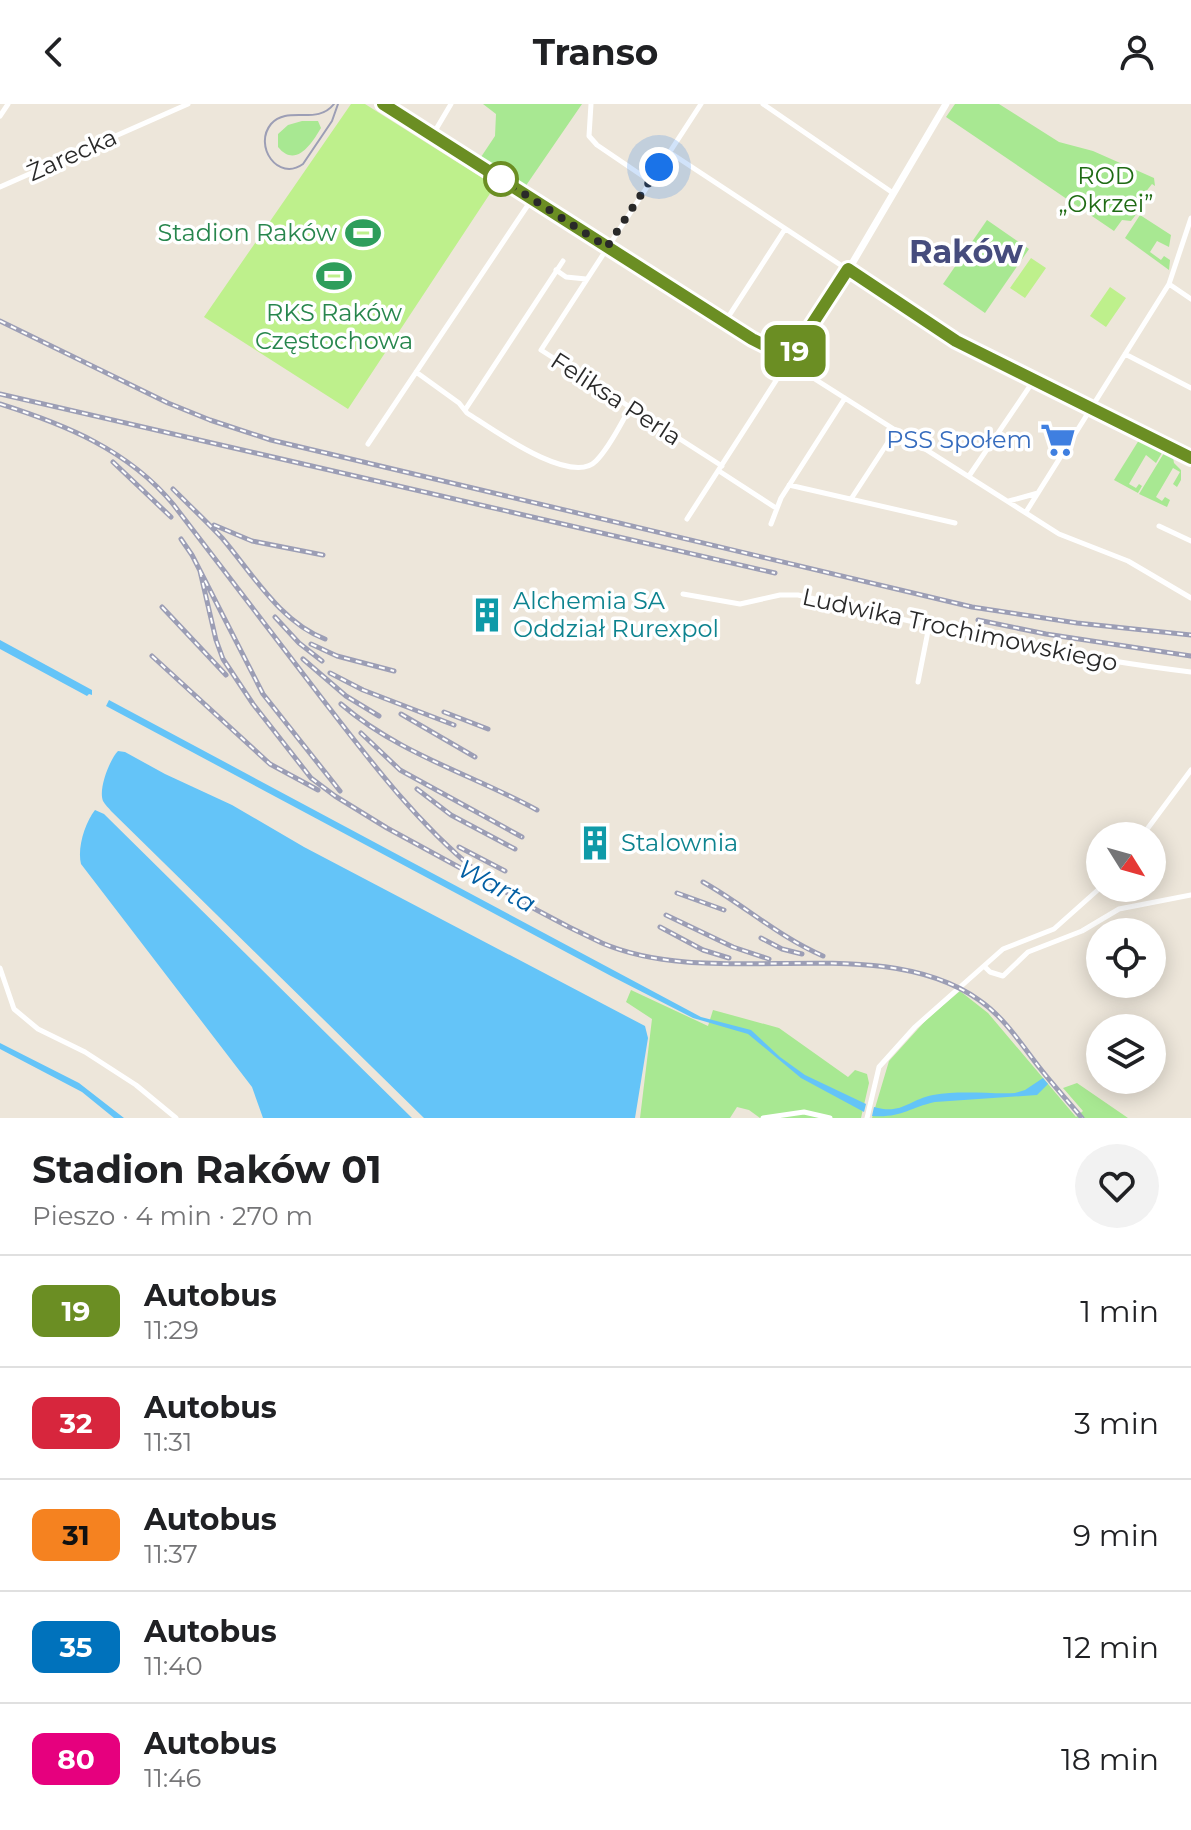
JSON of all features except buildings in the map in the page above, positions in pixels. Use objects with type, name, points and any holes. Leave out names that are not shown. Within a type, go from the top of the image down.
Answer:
[{"type":"street","points":[[0,116],[8,104]]},
{"type":"street","name":"Żarecka","points":[[0,187],[188,104]]},
{"type":"street","points":[[383,104],[1067,538],[1128,561],[1191,598]]},
{"type":"street","points":[[432,136],[451,104]]},
{"type":"street","points":[[591,104],[589,136],[597,145],[650,181]]},
{"type":"street","name":"Feliksa Perla","points":[[701,104],[541,350],[776,508]]},
{"type":"street","points":[[763,104],[893,193]]},
{"type":"street","points":[[687,519],[848,269],[946,104]]},
{"type":"street","points":[[669,152],[956,341],[1191,458]]},
{"type":"street","points":[[368,444],[532,199]]},
{"type":"street","points":[[1026,512],[1169,284],[1191,218]]},
{"type":"street","points":[[725,322],[785,229]]},
{"type":"street","points":[[465,410],[563,261]]},
{"type":"street","points":[[556,270],[566,277],[586,279]]},
{"type":"street","points":[[1169,284],[1191,299]]},
{"type":"street","points":[[1125,354],[1191,388]]},
{"type":"street","points":[[416,372],[465,410],[539,456],[568,468],[579,469],[595,463],[630,408]]},
{"type":"street","points":[[969,476],[1034,380]]},
{"type":"street","points":[[771,524],[789,485],[845,398]]},
{"type":"street","points":[[851,499],[896,430]]},
{"type":"street","points":[[789,485],[955,523]]},
{"type":"street","points":[[1008,501],[1038,492]]},
{"type":"street","points":[[1159,526],[1191,541]]},
{"type":"street","name":"Ludwika Trochimowskiego","points":[[683,594],[740,604],[780,595],[798,595],[929,626],[1110,661],[1191,672]]},
{"type":"street","points":[[918,682],[929,626]]},
{"type":"street","points":[[1152,822],[1191,770]]},
{"type":"street","points":[[984,966],[990,972],[1003,976],[1028,952],[1082,931],[1119,909],[1191,895]]},
{"type":"street","points":[[867,1118],[879,1067],[915,1027],[1003,949],[1054,929],[1086,900]]},
{"type":"street","points":[[0,968],[14,1009],[38,1029],[85,1052],[127,1079],[176,1118]]},
{"type":"street","points":[[763,1118],[804,1112],[830,1118]]},
{"type":"green space","name":"RKS Raków Częstochowa","points":[[351,104],[365,104],[495,186],[348,409],[204,317]]},
{"type":"green space","points":[[483,104],[582,104],[525,187],[481,157],[495,136],[496,114]]},
{"type":"green space","name":"ROD „Okrzei”","points":[[955,104],[999,104],[1059,142],[1093,151],[1154,178],[1155,186],[1152,184],[1133,208],[1138,212],[1131,221],[1122,220],[1114,231],[946,117]]},
{"type":"green space","points":[[318,121],[321,128],[303,151],[297,155],[285,153],[278,147],[278,134],[288,125]]},
{"type":"green space","points":[[1140,215],[1171,235],[1169,247],[1157,241],[1150,252],[1161,260],[1164,256],[1170,260],[1169,270],[1125,238]]},
{"type":"green space","points":[[987,220],[1029,249],[985,313],[943,284]]},
{"type":"green space","points":[[1031,258],[1046,268],[1025,298],[1010,288]]},
{"type":"green space","points":[[1110,287],[1126,298],[1106,327],[1090,316]]},
{"type":"green space","points":[[1139,440],[1163,451],[1156,463],[1146,455],[1129,484],[1136,488],[1139,484],[1142,486],[1138,493],[1114,480]]},
{"type":"green space","points":[[1164,453],[1173,457],[1181,470],[1177,487],[1173,484],[1180,472],[1173,468],[1156,497],[1162,501],[1165,497],[1170,500],[1167,507],[1139,494]]},
{"type":"green space","points":[[631,990],[708,1026],[713,1010],[779,1028],[848,1077],[855,1070],[867,1074],[869,1083],[861,1118],[760,1118],[749,1110],[737,1107],[730,1118],[640,1118],[652,1019],[626,1002]]},
{"type":"green space","points":[[960,991],[988,1013],[1076,1117],[1083,1111],[1063,1088],[1077,1083],[1086,1089],[1086,1094],[1093,1094],[1128,1118],[872,1118],[889,1061],[927,1019]]},
{"type":"water","points":[[0,640],[92,690],[92,695],[87,696],[0,649]]},
{"type":"water","points":[[109,700],[701,1017],[751,1030],[805,1075],[866,1104],[864,1112],[801,1078],[748,1034],[693,1018],[611,976],[106,706]]},
{"type":"water","points":[[118,751],[232,805],[304,847],[645,1026],[648,1038],[635,1118],[424,1118],[106,805],[102,796],[103,782]]},
{"type":"water","points":[[95,810],[104,814],[412,1118],[263,1118],[252,1087],[81,864],[83,836]]},
{"type":"water","points":[[0,1043],[79,1083],[124,1118],[114,1118],[82,1092],[0,1049]]},
{"type":"water","points":[[1043,1078],[1048,1084],[1037,1095],[935,1102],[898,1114],[872,1116],[874,1107],[898,1108],[933,1095],[1015,1093]]},
{"type":"tram line","points":[[334,104],[319,114],[286,116],[271,124],[265,142],[271,159],[285,168],[303,164],[332,121],[338,104]]},
{"type":"railway","points":[[0,321],[168,403],[271,440],[972,607],[1077,623],[1191,635]]},
{"type":"railway","points":[[0,394],[775,573]]},
{"type":"railway","points":[[0,404],[49,421],[94,442],[116,454],[155,485],[173,504],[393,788],[454,852],[504,890],[602,943],[647,957],[695,963],[845,964],[894,968],[938,979],[979,1000],[996,1014],[1082,1118]]},
{"type":"railway","points":[[113,462],[171,517]]},
{"type":"railway","points":[[173,489],[222,538],[281,609],[294,621],[325,639]]},
{"type":"railway","points":[[214,525],[252,541],[323,555]]},
{"type":"railway","points":[[181,539],[263,694],[340,791]]},
{"type":"railway","points":[[200,571],[223,659],[253,704],[311,778],[387,828],[466,871]]},
{"type":"railway","points":[[162,607],[226,675]]},
{"type":"railway","points":[[275,617],[299,643],[322,661]]},
{"type":"railway","points":[[978,620],[1046,634],[1191,656]]},
{"type":"railway","points":[[311,644],[337,656],[394,671]]},
{"type":"railway","points":[[152,656],[270,764],[318,790]]},
{"type":"railway","points":[[303,659],[346,696],[379,716]]},
{"type":"railway","points":[[330,673],[363,690],[454,725]]},
{"type":"railway","points":[[341,704],[411,750],[537,810]]},
{"type":"railway","points":[[444,712],[488,729]]},
{"type":"railway","points":[[401,714],[475,757]]},
{"type":"railway","points":[[361,733],[400,770],[522,837]]},
{"type":"railway","points":[[417,789],[451,815],[515,849]]},
{"type":"railway","points":[[459,847],[505,871]]},
{"type":"railway","points":[[703,882],[791,940],[823,956]]},
{"type":"railway","points":[[677,893],[724,910]]},
{"type":"railway","points":[[666,915],[733,947],[769,959]]},
{"type":"railway","points":[[660,927],[703,950],[729,958]]},
{"type":"railway","points":[[761,938],[782,949],[802,954]]},
{"type":"bus line","name":"19","points":[[383,104],[752,339],[790,358],[848,269],[956,341],[1191,458]]},
{"type":"place","name":"Stadion Raków","points":[[363,233]]},
{"type":"place","name":"RKS Raków Częstochowa","points":[[334,276]]},
{"type":"place","name":"PSS Społem","points":[[1058,440]]},
{"type":"place","name":"Alchemia SA Oddział Rurexpol","points":[[487,615]]},
{"type":"place","name":"Stalownia","points":[[595,843]]},
{"type":"district","name":"Raków","points":[[966,252]]},
{"type":"route","points":[[501,179],[607,247],[659,167]]},
{"type":"water label","name":"Warta","points":[[497,886]]}]
